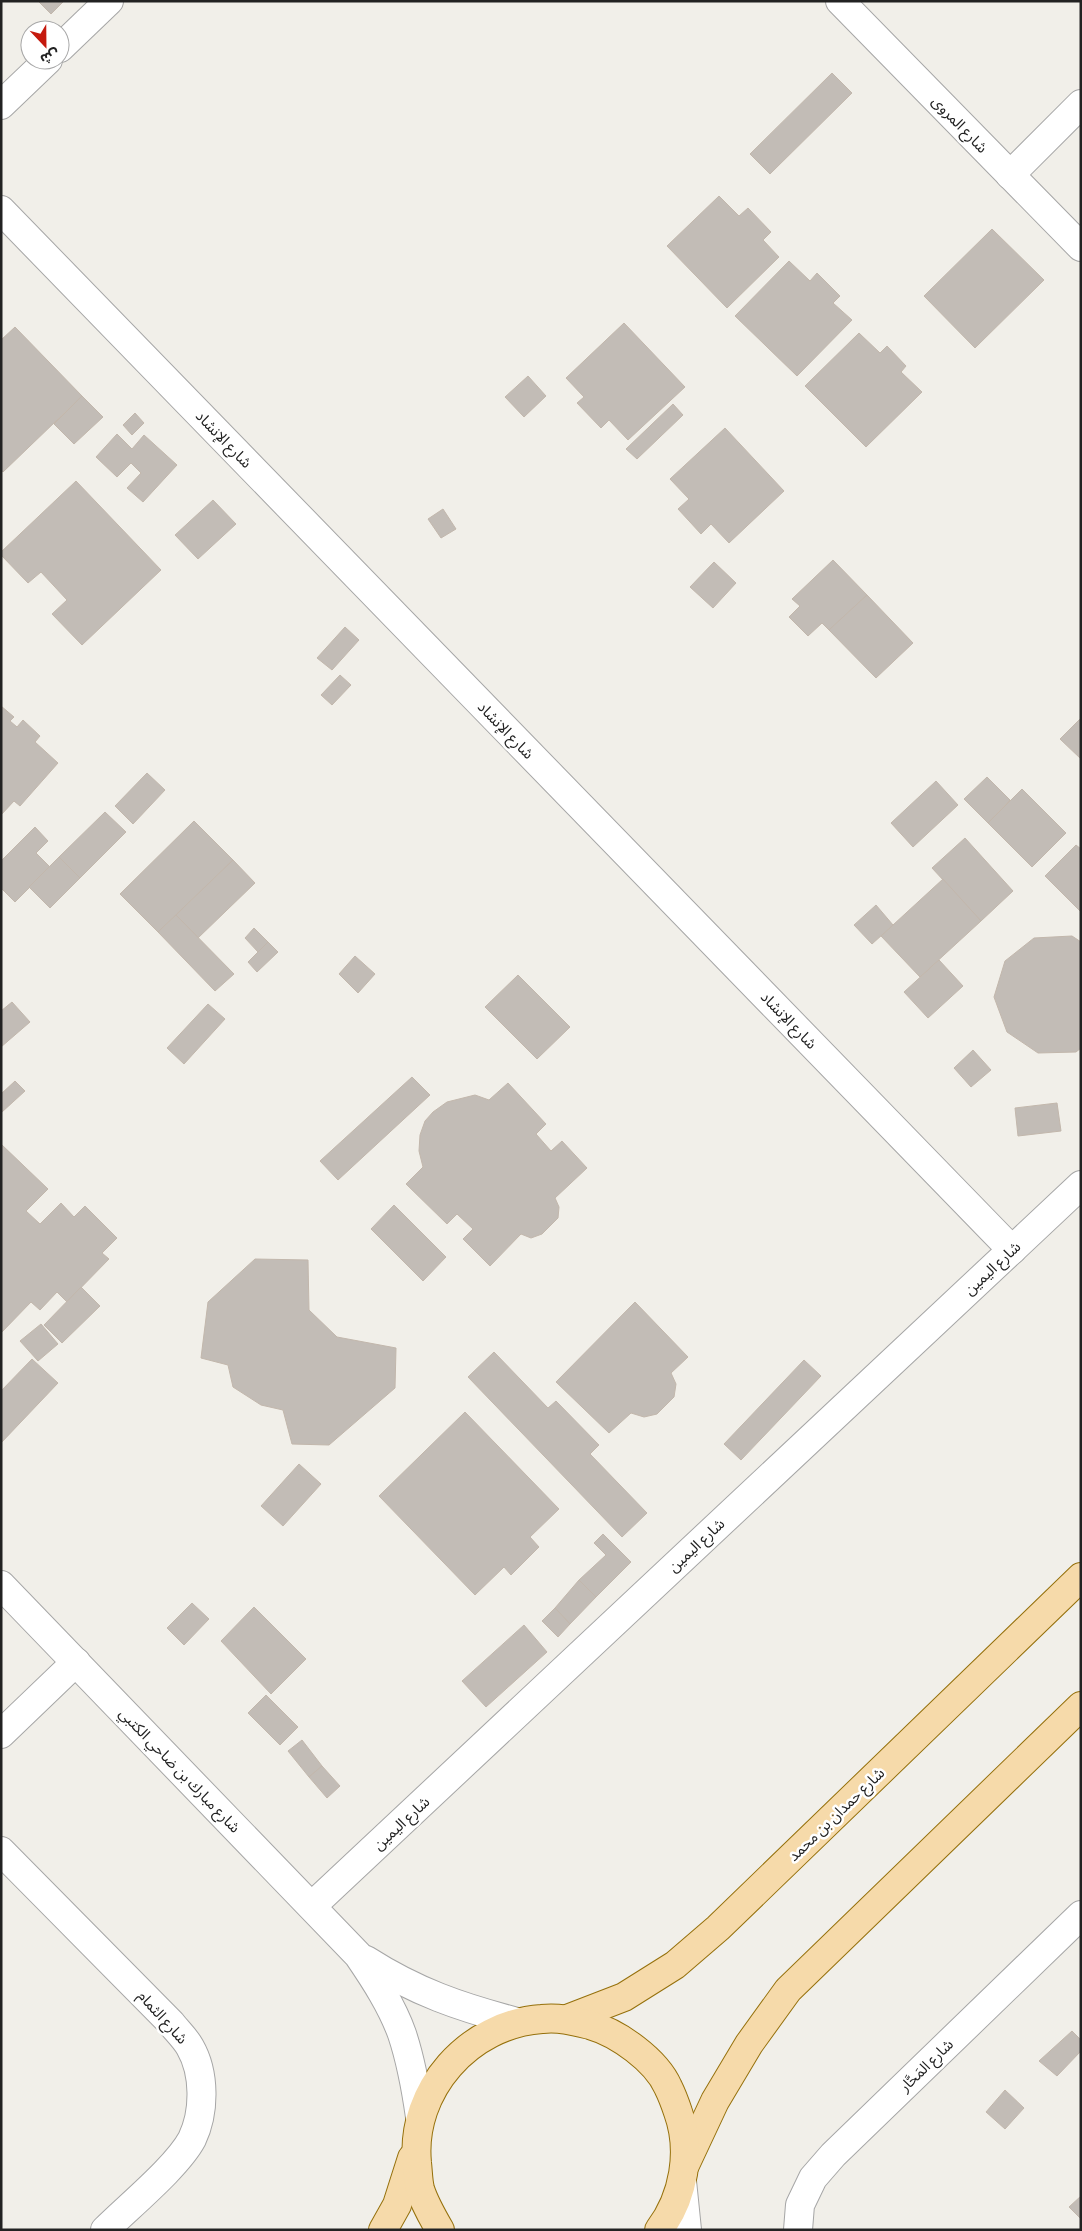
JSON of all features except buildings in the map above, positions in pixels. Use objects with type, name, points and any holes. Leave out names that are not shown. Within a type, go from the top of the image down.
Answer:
[{"type":"main road","name":"شارع حمدان بن محمد","points":[[567,2019],[624,1997],[675,1965],[711,1934],[1081,1576]]},
{"type":"main road","points":[[659,2230],[669,2216],[684,2173],[720,2093],[749,2044],[788,1990],[1081,1706]]},
{"type":"main road","points":[[383,2230],[398,2205],[416,2144],[420,2118],[434,2085],[456,2057],[485,2035],[518,2022],[542,2018],[567,2019],[607,2030],[641,2053],[668,2085],[682,2124],[684,2173]]},
{"type":"main road","points":[[416,2144],[420,2189],[440,2230]]},
{"type":"street","points":[[70,38],[109,1]]},
{"type":"street","name":"شارع المروى","points":[[840,1],[1081,247]]},
{"type":"street","points":[[1,105],[38,70]]},
{"type":"street","points":[[1010,175],[1081,104]]},
{"type":"street","name":"شارع الإنشاد","points":[[1,210],[1012,1250]]},
{"type":"street","name":"شارع اليمين","points":[[312,1906],[1081,1185]]},
{"type":"street","name":"شارع مبارك بن ضاحي الكتبي","points":[[1,1585],[312,1906],[358,1956],[382,1992],[401,2032],[414,2074],[420,2118]]},
{"type":"street","points":[[1,1734],[76,1662]]},
{"type":"street","name":"شارع الثمام","points":[[1,1851],[171,2023],[190,2047],[201,2077],[201,2108],[192,2139],[172,2164],[105,2230]]},
{"type":"street","name":"شارع المَحَّار","points":[[798,2230],[800,2205],[813,2178],[833,2155],[1081,1915]]},
{"type":"street","name":"شارع مبارك بن ضاحي الكتبي","points":[[358,1956],[395,1978],[434,1997],[518,2022]]},
{"type":"street","points":[[684,2173],[687,2230]]}]
